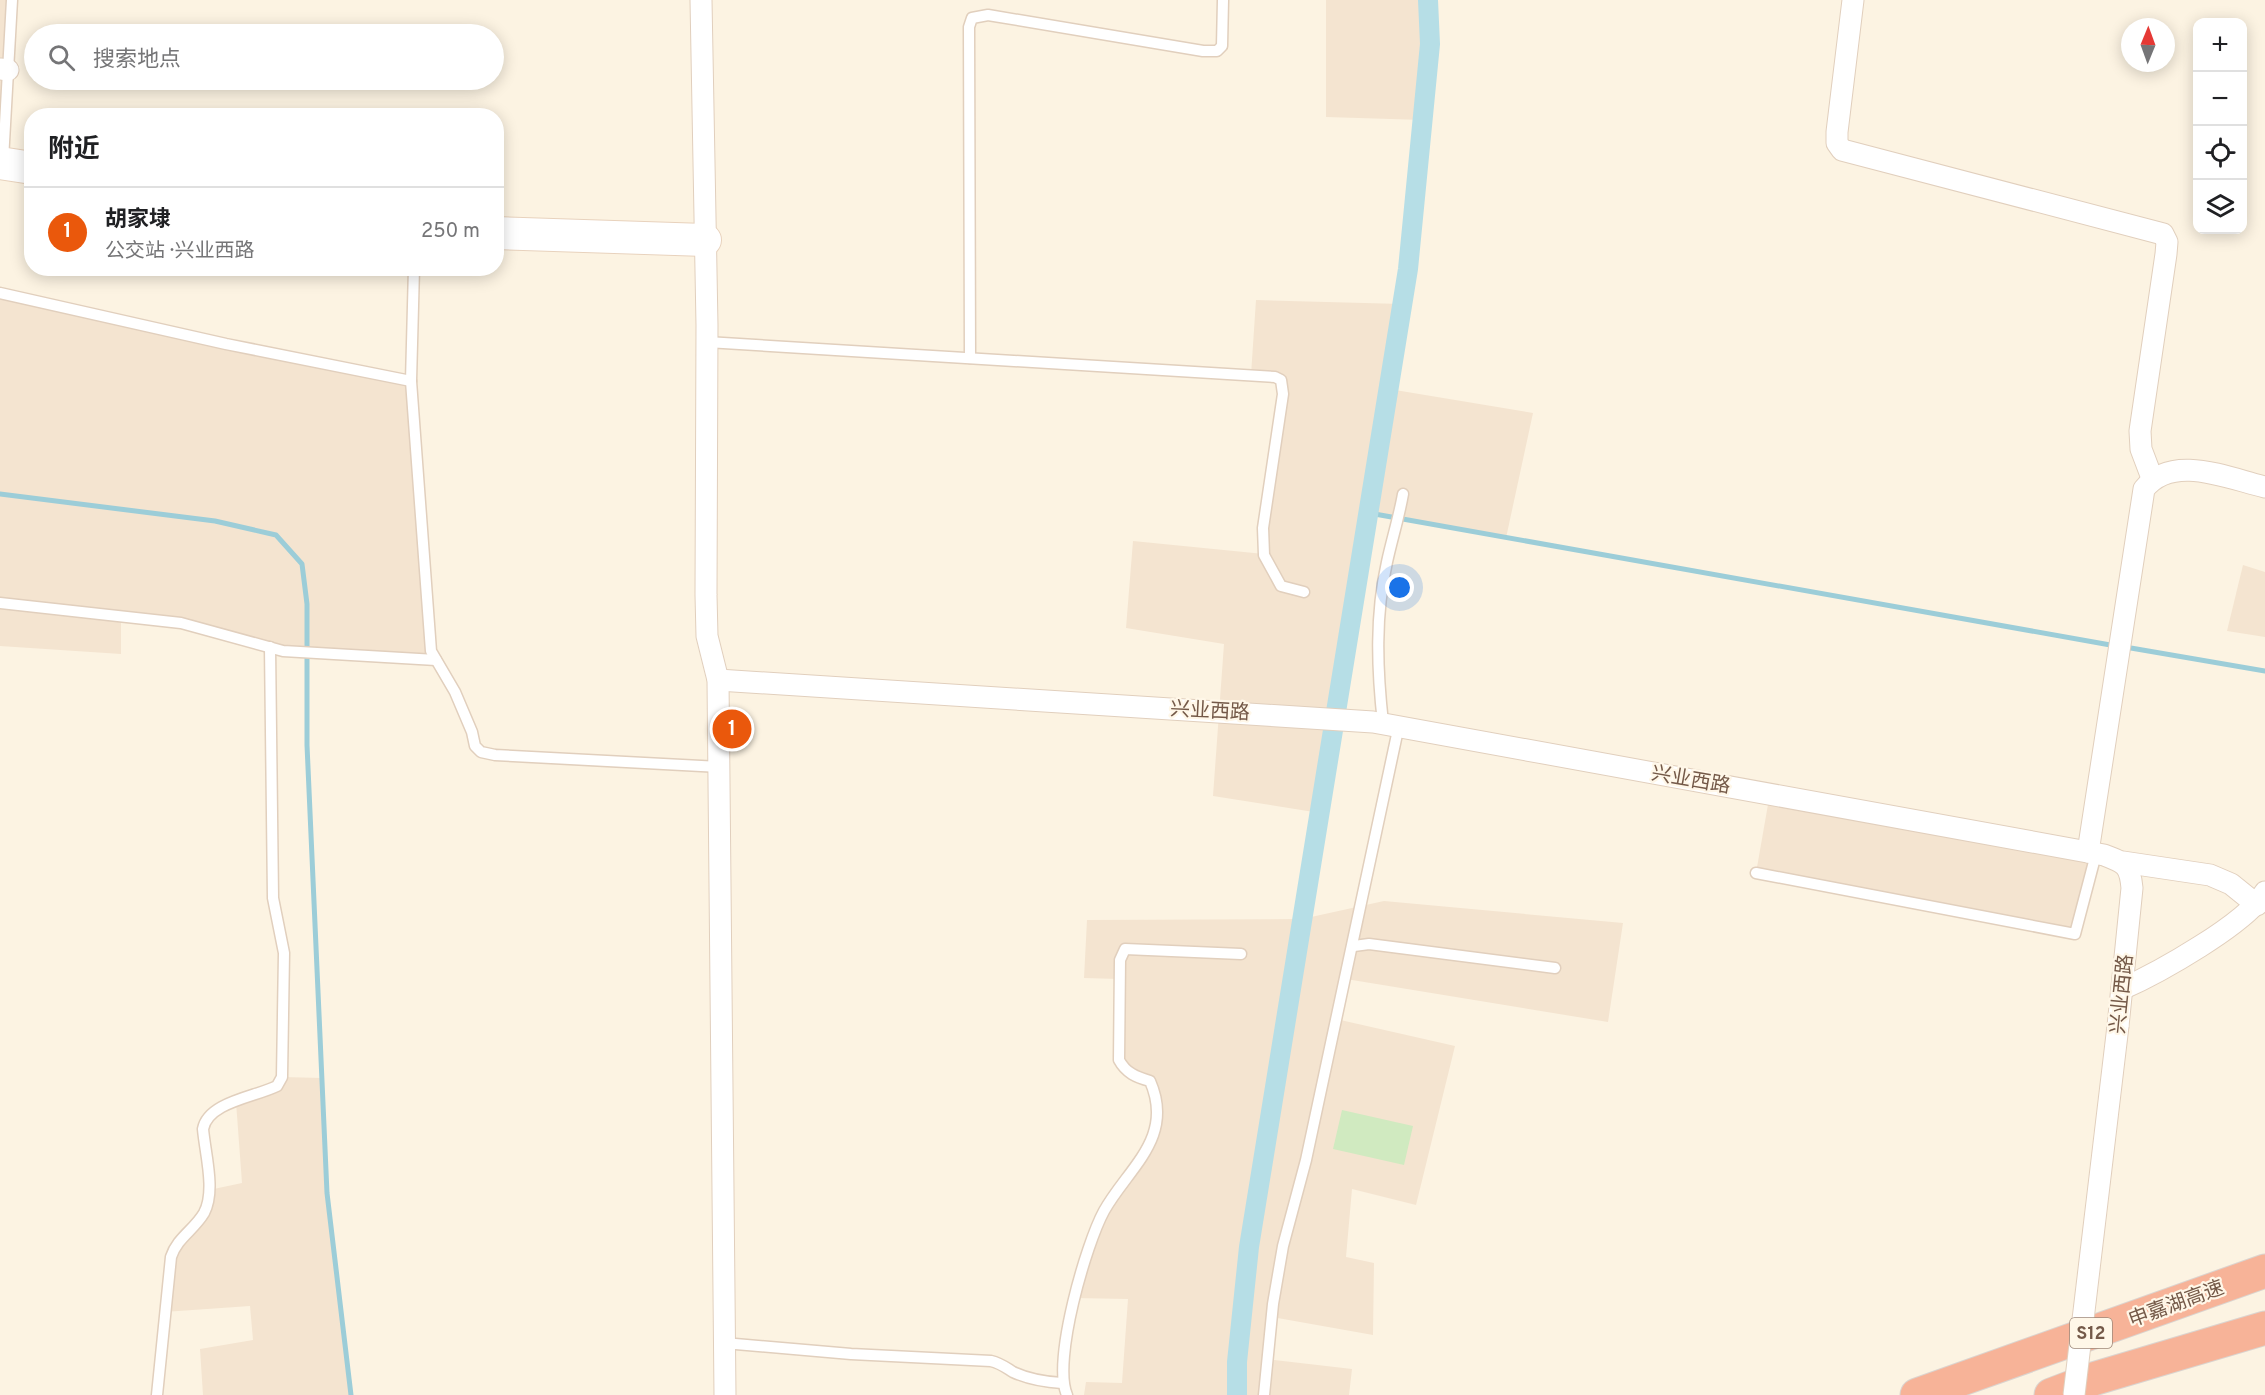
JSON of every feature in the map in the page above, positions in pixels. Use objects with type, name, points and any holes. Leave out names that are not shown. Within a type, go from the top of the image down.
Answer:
[{"type":"highway","name":"申嘉湖高速","points":[[1917,1395],[2265,1271]]},
{"type":"highway","name":"S12","points":[[2051,1395],[2094,1379],[2265,1328]]},
{"type":"street","points":[[701,0],[707,342],[707,636],[718,680],[720,766],[725,1395]]},
{"type":"street","points":[[1852,0],[1837,132],[1837,143],[1842,150],[2163,234],[2167,242],[2166,254],[2140,431],[2141,449],[2152,478]]},
{"type":"street","points":[[504,233],[705,240]]},
{"type":"street","points":[[2092,853],[2112,693],[2144,489],[2152,478],[2166,471],[2191,470],[2265,487]]},
{"type":"street","name":"兴业西路","points":[[718,680],[1314,717],[1385,724],[2092,853],[2122,862],[2131,872],[2132,888],[2074,1395]]},
{"type":"street","points":[[2122,862],[2210,875],[2261,898],[2154,975],[2122,989]]},
{"type":"lane","points":[[12,0],[4,70],[12,165]]},
{"type":"lane","points":[[970,358],[969,27],[972,18],[988,15],[1203,51],[1217,51],[1222,46],[1223,0]]},
{"type":"lane","points":[[414,276],[411,381],[431,651],[455,692],[472,732],[475,746],[481,752],[720,766]]},
{"type":"lane","points":[[0,293],[226,344],[411,381]]},
{"type":"lane","points":[[707,342],[1275,377],[1281,380],[1283,394],[1263,528],[1264,555],[1281,586],[1304,592]]},
{"type":"lane","points":[[1264,1395],[1273,1304],[1283,1246],[1306,1160],[1354,946],[1385,724],[1377,668],[1379,621],[1387,561],[1396,534],[1403,494]]},
{"type":"lane","points":[[0,603],[181,623],[283,651],[436,660]]},
{"type":"lane","points":[[156,1395],[171,1257],[175,1244],[205,1211],[209,1190],[204,1120],[216,1109],[277,1086],[282,1077],[284,953],[273,898],[270,647]]},
{"type":"lane","points":[[1756,873],[2075,934],[2092,853]]},
{"type":"lane","points":[[1354,946],[1369,944],[1555,968]]},
{"type":"lane","points":[[1067,1395],[1062,1383],[1070,1308],[1080,1284],[1090,1242],[1104,1211],[1140,1162],[1150,1143],[1154,1127],[1156,1095],[1150,1081],[1138,1078],[1124,1069],[1119,1060],[1120,960],[1125,949],[1241,954]]},
{"type":"lane","points":[[724,1343],[851,1354],[991,1361],[1000,1363],[1014,1372],[1044,1381],[1062,1383]]},
{"type":"shaded area","points":[[0,0],[12,0],[0,163]]},
{"type":"shaded area","points":[[1326,0],[1428,0],[1430,44],[1423,120],[1326,117]]},
{"type":"shaded area","points":[[0,293],[411,381],[436,660],[283,651],[181,623],[121,617],[121,654],[0,646]]},
{"type":"shaded area","points":[[1256,300],[1402,304],[1389,389],[1533,413],[1506,538],[1369,513],[1320,813],[1213,796],[1224,644],[1126,628],[1133,541],[1264,554],[1281,380],[1251,375]]},
{"type":"shaded area","points":[[2243,565],[2265,572],[2265,637],[2227,631]]},
{"type":"shaded area","points":[[1770,793],[2096,854],[2075,934],[1756,873]]},
{"type":"shaded area","points":[[1384,901],[1623,923],[1608,1022],[1346,979],[1336,1019],[1455,1046],[1416,1205],[1352,1189],[1346,1257],[1374,1263],[1373,1335],[1272,1317],[1266,1359],[1352,1369],[1349,1395],[1084,1395],[1086,1382],[1122,1383],[1128,1299],[1074,1298],[1090,1242],[1154,1127],[1150,1081],[1124,1069],[1119,979],[1084,978],[1087,920],[1302,919]]},
{"type":"shaded area","points":[[282,1077],[322,1078],[327,1193],[351,1395],[203,1395],[200,1349],[253,1340],[250,1306],[164,1312],[171,1258],[196,1223],[209,1190],[242,1183],[236,1102]]},
{"type":"green space","points":[[1342,1110],[1413,1126],[1404,1165],[1333,1149]]},
{"type":"waterway","points":[[1237,1395],[1237,1362],[1249,1247],[1408,269],[1430,44],[1428,0]]},
{"type":"waterway","points":[[0,494],[215,521],[276,535],[302,564],[307,604],[307,745],[327,1193],[351,1395]]},
{"type":"waterway","points":[[1369,513],[2116,646]]},
{"type":"waterway","points":[[2125,647],[2265,671]]},
{"type":"place","name":"胡家埭","points":[[732,729]]}]
